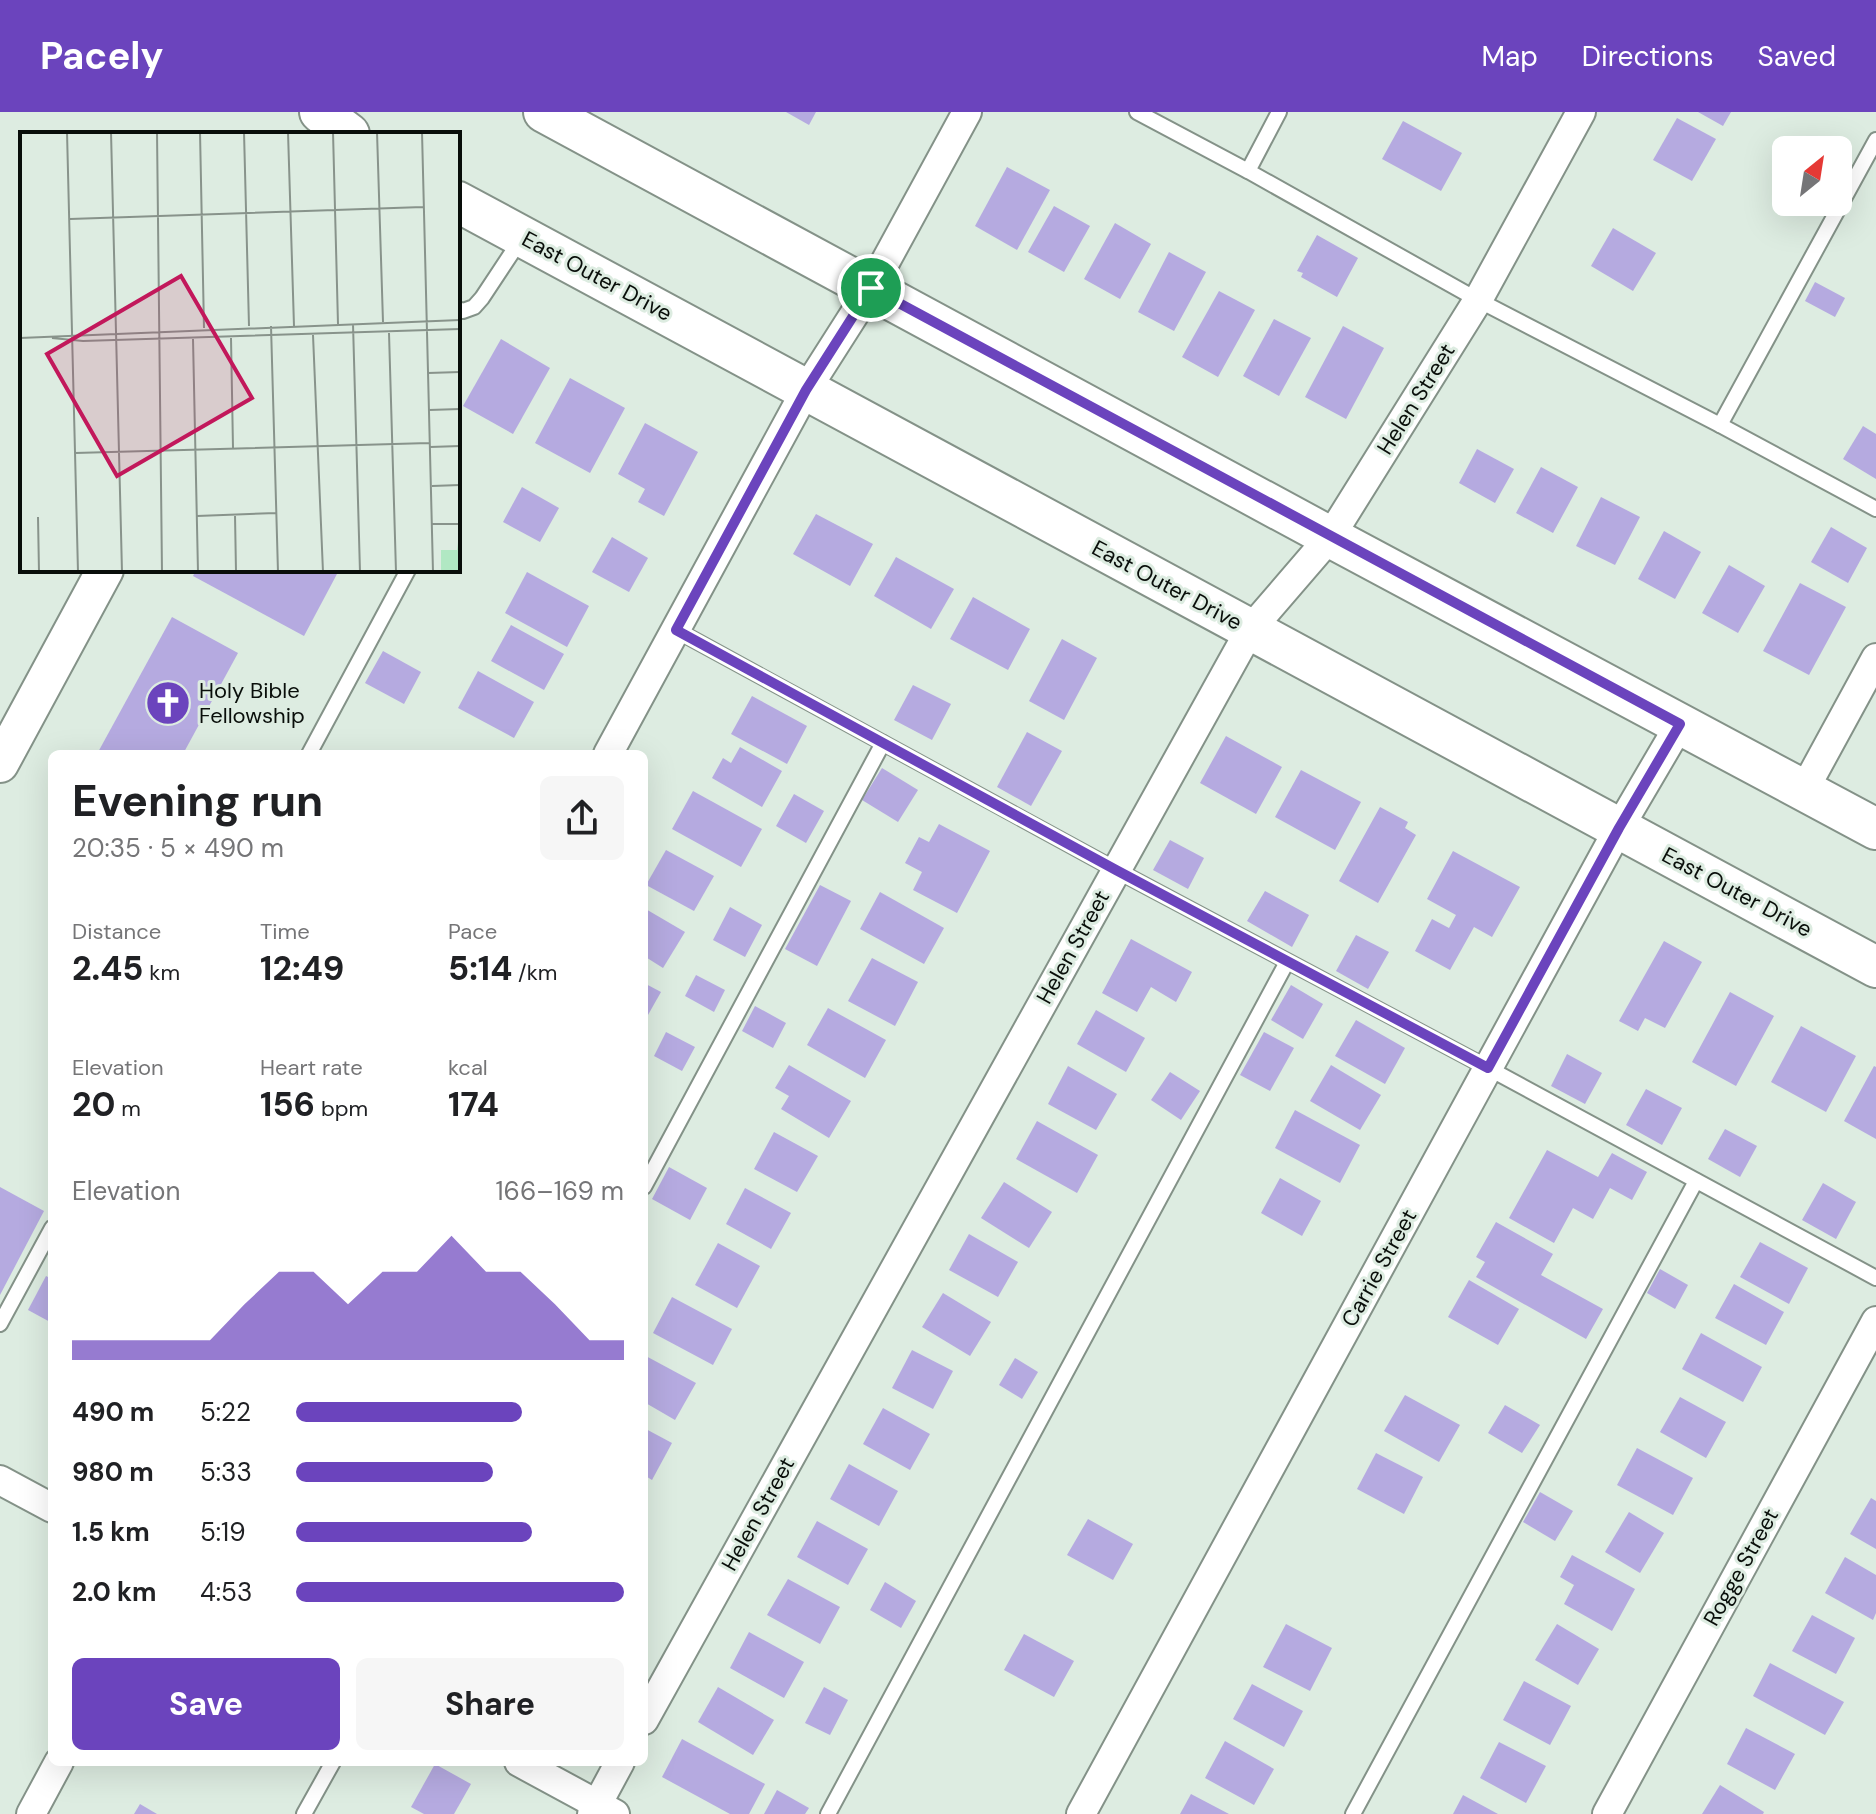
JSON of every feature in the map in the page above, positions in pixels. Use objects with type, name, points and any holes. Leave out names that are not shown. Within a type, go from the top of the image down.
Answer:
[{"type":"main road","points":[[544,112],[1876,829]]},
{"type":"main road","name":"East Outer Drive","points":[[460,203],[1876,967]]},
{"type":"street","points":[[610,750],[806,390],[871,288],[967,112]]},
{"type":"street","name":"Helen Street","points":[[648,1713],[1250,630],[1330,537],[1478,300],[1581,112]]},
{"type":"street","points":[[0,764],[104,572]]},
{"type":"street","points":[[1804,790],[1876,658]]},
{"type":"street","name":"Carrie Street","points":[[1081,1814],[1619,828],[1680,724]]},
{"type":"street","name":"Rogge Street","points":[[1607,1814],[1876,1321]]},
{"type":"street","points":[[0,1480],[48,1506]]},
{"type":"street","points":[[31,1814],[57,1766]]},
{"type":"street","points":[[526,1766],[601,1811],[618,1766]]},
{"type":"lane","points":[[1137,112],[1478,300],[1876,509]]},
{"type":"lane","points":[[1248,171],[1279,112]]},
{"type":"lane","points":[[1720,425],[1876,140]]},
{"type":"lane","points":[[460,310],[474,307],[482,298],[523,236]]},
{"type":"lane","points":[[311,750],[407,572]]},
{"type":"lane","points":[[676,630],[1876,1278]]},
{"type":"lane","points":[[648,1180],[883,743]]},
{"type":"lane","points":[[828,1814],[1287,962]]},
{"type":"lane","points":[[1353,1814],[1696,1181]]},
{"type":"lane","points":[[0,1324],[48,1235]]},
{"type":"lane","points":[[304,1814],[331,1766]]},
{"type":"building","points":[[786,112],[816,112],[809,125]]},
{"type":"building","points":[[1698,112],[1731,112],[1723,126]]},
{"type":"building","points":[[1677,118],[1716,139],[1692,181],[1653,160]]},
{"type":"building","points":[[1403,121],[1462,153],[1441,191],[1382,159]]},
{"type":"building","points":[[1007,167],[1050,190],[1017,250],[975,226]]},
{"type":"building","points":[[1054,206],[1090,226],[1064,272],[1028,252]]},
{"type":"building","points":[[1115,223],[1151,244],[1120,299],[1084,279]]},
{"type":"building","points":[[1613,228],[1656,253],[1633,291],[1591,266]]},
{"type":"building","points":[[1317,235],[1358,258],[1337,297],[1301,277],[1303,273],[1297,271]]},
{"type":"building","points":[[1169,252],[1206,272],[1174,331],[1138,312]]},
{"type":"building","points":[[1815,282],[1845,298],[1835,317],[1805,301]]},
{"type":"building","points":[[1219,291],[1255,310],[1218,377],[1182,357]]},
{"type":"building","points":[[1274,319],[1311,338],[1279,396],[1243,376]]},
{"type":"building","points":[[1343,326],[1384,348],[1346,419],[1305,397]]},
{"type":"building","points":[[501,339],[550,368],[513,434],[463,406]]},
{"type":"building","points":[[570,378],[625,408],[590,473],[535,443]]},
{"type":"building","points":[[645,423],[698,452],[664,516],[638,502],[645,489],[618,474]]},
{"type":"building","points":[[1863,426],[1876,434],[1876,479],[1843,459]]},
{"type":"building","points":[[1477,449],[1514,469],[1495,503],[1459,483]]},
{"type":"building","points":[[1541,467],[1578,487],[1553,533],[1516,513]]},
{"type":"building","points":[[522,487],[559,508],[540,542],[503,522]]},
{"type":"building","points":[[1601,497],[1640,517],[1615,565],[1576,546]]},
{"type":"building","points":[[816,514],[873,544],[850,586],[793,554]]},
{"type":"building","points":[[1831,527],[1867,548],[1848,583],[1811,562]]},
{"type":"building","points":[[1664,531],[1701,552],[1675,599],[1638,579]]},
{"type":"building","points":[[612,537],[648,558],[629,592],[592,572]]},
{"type":"building","points":[[896,557],[954,589],[931,629],[874,596]]},
{"type":"building","points":[[1729,565],[1765,586],[1738,633],[1702,613]]},
{"type":"building","points":[[195,572],[337,574],[304,636],[193,576]]},
{"type":"building","points":[[527,572],[589,606],[567,647],[505,613]]},
{"type":"building","points":[[1800,583],[1846,607],[1809,675],[1763,651]]},
{"type":"building","points":[[973,597],[1030,629],[1008,670],[950,639]]},
{"type":"building","name":"Holy Bible Fellowship","points":[[172,617],[238,653],[185,750],[99,750]]},
{"type":"building","points":[[511,625],[564,654],[544,690],[491,661]]},
{"type":"building","points":[[1062,639],[1097,658],[1064,720],[1029,701]]},
{"type":"building","points":[[383,651],[421,672],[404,704],[365,683]]},
{"type":"building","points":[[478,671],[534,702],[514,738],[458,708]]},
{"type":"building","points":[[913,685],[951,704],[932,740],[894,720]]},
{"type":"building","points":[[752,696],[807,726],[787,764],[731,734]]},
{"type":"building","points":[[1027,732],[1062,751],[1031,806],[997,787]]},
{"type":"building","points":[[1226,736],[1282,767],[1256,814],[1200,783]]},
{"type":"building","points":[[740,747],[782,771],[762,807],[712,778],[723,758],[731,763]]},
{"type":"building","points":[[882,768],[918,790],[898,822],[862,800]]},
{"type":"building","points":[[1301,770],[1361,802],[1335,850],[1275,817]]},
{"type":"building","points":[[693,791],[762,829],[741,867],[672,829]]},
{"type":"building","points":[[794,794],[824,811],[806,843],[776,826]]},
{"type":"building","points":[[1380,807],[1408,822],[1405,828],[1416,835],[1378,903],[1339,881]]},
{"type":"building","points":[[939,824],[990,851],[957,913],[913,890],[922,872],[905,863],[919,837],[929,842]]},
{"type":"building","points":[[1170,840],[1204,858],[1188,889],[1153,870]]},
{"type":"building","points":[[666,850],[714,876],[694,911],[648,886]]},
{"type":"building","points":[[1453,851],[1520,887],[1492,937],[1474,927],[1450,970],[1415,951],[1432,919],[1449,928],[1456,915],[1427,899]]},
{"type":"building","points":[[820,885],[851,901],[817,966],[785,949]]},
{"type":"building","points":[[1265,891],[1309,915],[1292,947],[1247,921]]},
{"type":"building","points":[[880,892],[944,928],[924,964],[860,929]]},
{"type":"building","points":[[730,907],[762,925],[745,957],[713,940]]},
{"type":"building","points":[[648,910],[685,932],[663,968],[648,959]]},
{"type":"building","points":[[1356,935],[1389,952],[1368,989],[1336,971]]},
{"type":"building","points":[[1131,939],[1192,972],[1176,1002],[1151,987],[1137,1012],[1102,993]]},
{"type":"building","points":[[1664,941],[1702,962],[1665,1028],[1645,1018],[1638,1031],[1619,1021]]},
{"type":"building","points":[[872,958],[918,982],[895,1026],[848,1001]]},
{"type":"building","points":[[696,975],[725,990],[714,1012],[685,996]]},
{"type":"building","points":[[648,985],[661,992],[648,1015]]},
{"type":"building","points":[[1291,985],[1323,1004],[1303,1039],[1271,1020]]},
{"type":"building","points":[[1730,992],[1774,1016],[1736,1086],[1692,1062]]},
{"type":"building","points":[[755,1006],[786,1023],[773,1048],[742,1031]]},
{"type":"building","points":[[828,1008],[886,1040],[865,1078],[807,1045]]},
{"type":"building","points":[[1096,1010],[1145,1038],[1126,1072],[1077,1044]]},
{"type":"building","points":[[1356,1020],[1405,1048],[1385,1084],[1335,1056]]},
{"type":"building","points":[[1801,1026],[1856,1056],[1826,1112],[1771,1082]]},
{"type":"building","points":[[666,1032],[695,1047],[682,1071],[654,1056]]},
{"type":"building","points":[[1264,1032],[1294,1048],[1270,1091],[1240,1075]]},
{"type":"building","points":[[1567,1054],[1602,1073],[1585,1104],[1551,1086]]},
{"type":"building","points":[[789,1065],[851,1101],[829,1138],[781,1109],[789,1096],[775,1088]]},
{"type":"building","points":[[1331,1065],[1381,1095],[1360,1130],[1310,1101]]},
{"type":"building","points":[[1068,1066],[1117,1094],[1096,1130],[1048,1104]]},
{"type":"building","points":[[1876,1067],[1876,1139],[1844,1121]]},
{"type":"building","points":[[1170,1072],[1200,1091],[1181,1120],[1151,1100]]},
{"type":"building","points":[[1646,1089],[1682,1108],[1662,1145],[1626,1125]]},
{"type":"building","points":[[1295,1110],[1360,1145],[1340,1183],[1275,1148]]},
{"type":"building","points":[[1037,1121],[1098,1155],[1077,1193],[1016,1159]]},
{"type":"building","points":[[1725,1129],[1757,1146],[1740,1177],[1708,1159]]},
{"type":"building","points":[[774,1132],[818,1156],[797,1192],[754,1169]]},
{"type":"building","points":[[1547,1150],[1598,1177],[1612,1153],[1647,1172],[1632,1200],[1610,1188],[1593,1219],[1573,1208],[1554,1243],[1509,1218]]},
{"type":"building","points":[[669,1167],[707,1188],[690,1220],[652,1199]]},
{"type":"building","points":[[1280,1178],[1321,1201],[1302,1236],[1261,1213]]},
{"type":"building","points":[[1004,1182],[1052,1212],[1029,1248],[981,1218]]},
{"type":"building","points":[[1823,1183],[1856,1202],[1836,1239],[1802,1220]]},
{"type":"building","points":[[0,1187],[44,1211],[0,1295]]},
{"type":"building","points":[[745,1188],[791,1213],[771,1249],[726,1224]]},
{"type":"building","points":[[1496,1222],[1553,1254],[1541,1275],[1603,1309],[1586,1339],[1476,1277],[1485,1262],[1476,1257]]},
{"type":"building","points":[[969,1234],[1018,1262],[998,1297],[949,1270]]},
{"type":"building","points":[[1760,1242],[1808,1268],[1789,1304],[1740,1277]]},
{"type":"building","points":[[718,1243],[760,1266],[737,1308],[695,1285]]},
{"type":"building","points":[[1660,1269],[1688,1285],[1675,1309],[1647,1293]]},
{"type":"building","points":[[46,1276],[48,1277],[48,1321],[28,1310]]},
{"type":"building","points":[[1469,1280],[1519,1309],[1498,1345],[1448,1317]]},
{"type":"building","points":[[1734,1284],[1784,1312],[1766,1345],[1715,1318]]},
{"type":"building","points":[[943,1293],[991,1322],[970,1356],[922,1327]]},
{"type":"building","points":[[672,1297],[732,1329],[713,1365],[653,1333]]},
{"type":"building","points":[[1701,1333],[1762,1367],[1743,1402],[1682,1369]]},
{"type":"building","points":[[912,1350],[953,1371],[933,1409],[892,1388]]},
{"type":"building","points":[[648,1357],[696,1383],[675,1420],[648,1404]]},
{"type":"building","points":[[1015,1358],[1038,1372],[1022,1399],[999,1385]]},
{"type":"building","points":[[1405,1395],[1460,1425],[1439,1462],[1384,1431]]},
{"type":"building","points":[[1680,1397],[1726,1422],[1706,1458],[1660,1432]]},
{"type":"building","points":[[1505,1405],[1540,1425],[1522,1453],[1488,1433]]},
{"type":"building","points":[[883,1408],[930,1434],[910,1470],[863,1444]]},
{"type":"building","points":[[648,1430],[672,1443],[652,1480],[648,1478]]},
{"type":"building","points":[[1637,1448],[1693,1478],[1673,1515],[1617,1485]]},
{"type":"building","points":[[1376,1453],[1423,1477],[1404,1514],[1357,1489]]},
{"type":"building","points":[[849,1464],[898,1491],[879,1526],[830,1499]]},
{"type":"building","points":[[1540,1492],[1573,1511],[1555,1541],[1523,1522]]},
{"type":"building","points":[[1871,1498],[1876,1501],[1876,1549],[1850,1534]]},
{"type":"building","points":[[1629,1512],[1664,1533],[1640,1573],[1605,1552]]},
{"type":"building","points":[[1088,1519],[1133,1544],[1113,1580],[1067,1555]]},
{"type":"building","points":[[817,1521],[868,1549],[848,1585],[797,1557]]},
{"type":"building","points":[[1572,1555],[1635,1589],[1612,1631],[1564,1604],[1574,1585],[1560,1577]]},
{"type":"building","points":[[1845,1557],[1876,1575],[1876,1613],[1873,1620],[1825,1593]]},
{"type":"building","points":[[788,1579],[840,1607],[820,1644],[767,1615]]},
{"type":"building","points":[[885,1582],[916,1601],[901,1628],[870,1610]]},
{"type":"building","points":[[1812,1615],[1855,1638],[1836,1674],[1792,1651]]},
{"type":"building","points":[[1286,1624],[1332,1648],[1310,1691],[1263,1667]]},
{"type":"building","points":[[1557,1624],[1599,1649],[1578,1685],[1535,1660]]},
{"type":"building","points":[[749,1632],[804,1662],[784,1698],[730,1668]]},
{"type":"building","points":[[1024,1634],[1074,1661],[1054,1697],[1004,1670]]},
{"type":"building","points":[[1770,1663],[1844,1702],[1825,1735],[1753,1696]]},
{"type":"building","points":[[1524,1681],[1571,1706],[1550,1745],[1503,1720]]},
{"type":"building","points":[[1252,1684],[1303,1711],[1284,1747],[1233,1719]]},
{"type":"building","points":[[718,1687],[774,1720],[753,1755],[698,1722]]},
{"type":"building","points":[[824,1687],[848,1700],[830,1735],[805,1723]]},
{"type":"building","points":[[1746,1728],[1795,1754],[1775,1790],[1727,1764]]},
{"type":"building","points":[[682,1739],[765,1784],[749,1814],[730,1814],[662,1777]]},
{"type":"building","points":[[1225,1741],[1274,1769],[1254,1805],[1205,1778]]},
{"type":"building","points":[[1499,1742],[1546,1766],[1526,1803],[1480,1778]]},
{"type":"building","points":[[434,1766],[471,1784],[454,1814],[424,1814],[411,1807]]},
{"type":"building","points":[[1720,1785],[1764,1812],[1763,1814],[1702,1814]]},
{"type":"building","points":[[777,1790],[809,1808],[805,1814],[764,1814]]},
{"type":"building","points":[[1191,1794],[1229,1814],[1180,1814]]},
{"type":"building","points":[[1463,1795],[1498,1814],[1453,1814]]},
{"type":"building","points":[[140,1804],[157,1814],[134,1814]]},
{"type":"place","name":"Holy Bible Fellowship","points":[[168,703]]},
{"type":"route","points":[[871,288],[1680,724],[1619,828],[1488,1068],[676,630],[806,390],[871,288]]}]
